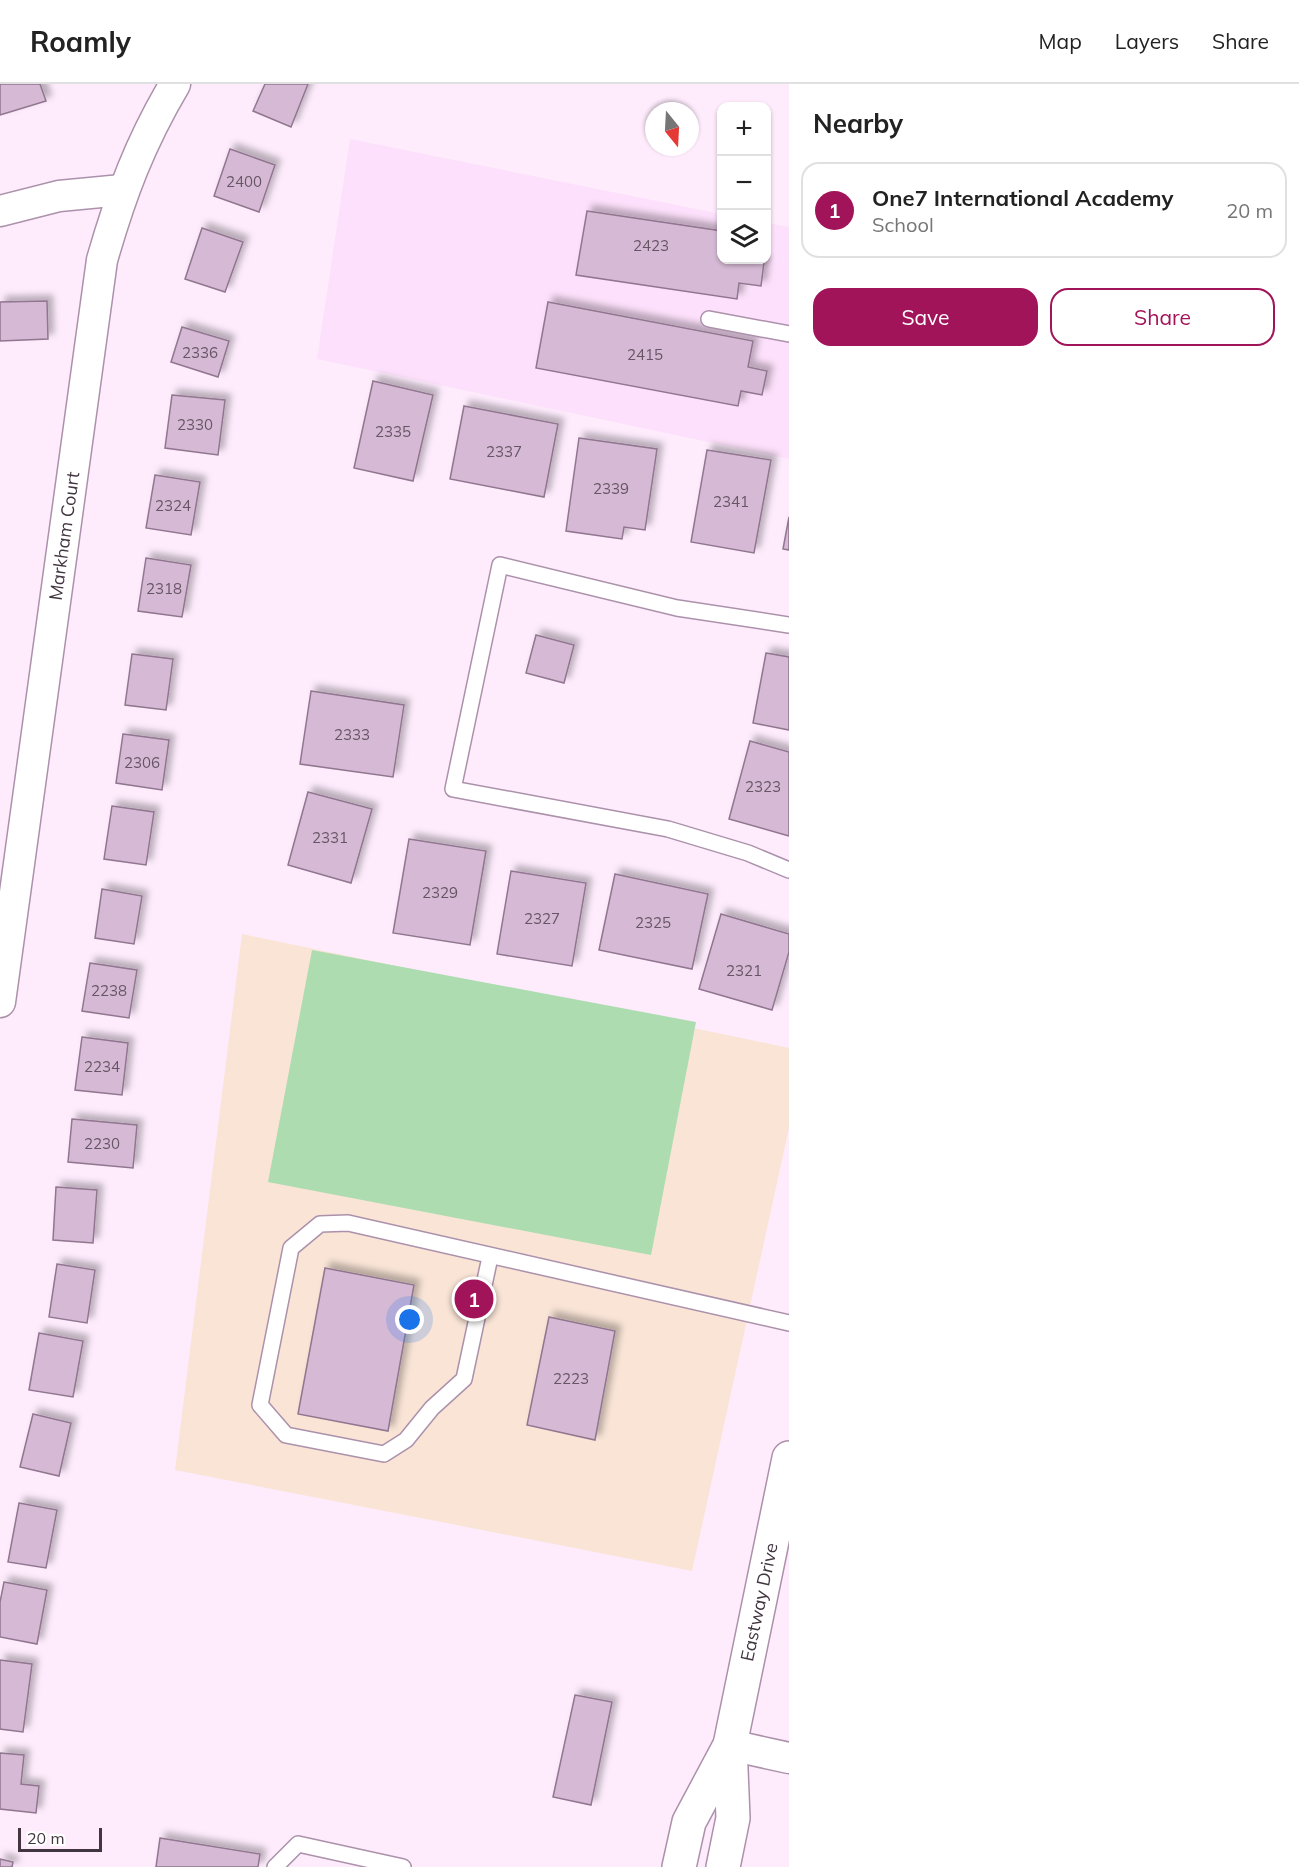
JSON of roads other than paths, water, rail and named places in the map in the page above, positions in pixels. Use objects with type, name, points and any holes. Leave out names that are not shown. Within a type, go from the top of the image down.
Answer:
[{"type":"main road","name":"Eastway Drive","points":[[723,1867],[733,1818],[730,1745],[789,1458]]},
{"type":"main road","name":"Eastway Drive","points":[[680,1867],[689,1822],[730,1745]]},
{"type":"street","name":"Markham Court","points":[[0,1002],[12,824],[102,260],[122,190],[150,125],[175,84]]},
{"type":"street","points":[[0,211],[59,196],[122,190]]},
{"type":"street","points":[[730,1745],[789,1758]]},
{"type":"lane","points":[[709,319],[789,334]]},
{"type":"lane","points":[[789,625],[677,608],[500,566],[453,789],[668,829],[748,853],[789,870]]},
{"type":"lane","points":[[490,1257],[464,1379],[432,1408],[406,1440],[384,1454],[286,1435],[260,1405],[291,1248],[320,1224],[348,1223],[789,1323]]},
{"type":"lane","points":[[275,1867],[298,1844],[403,1867]]},
{"type":"place","name":"One7 International Academy","points":[[474,1299]]}]
